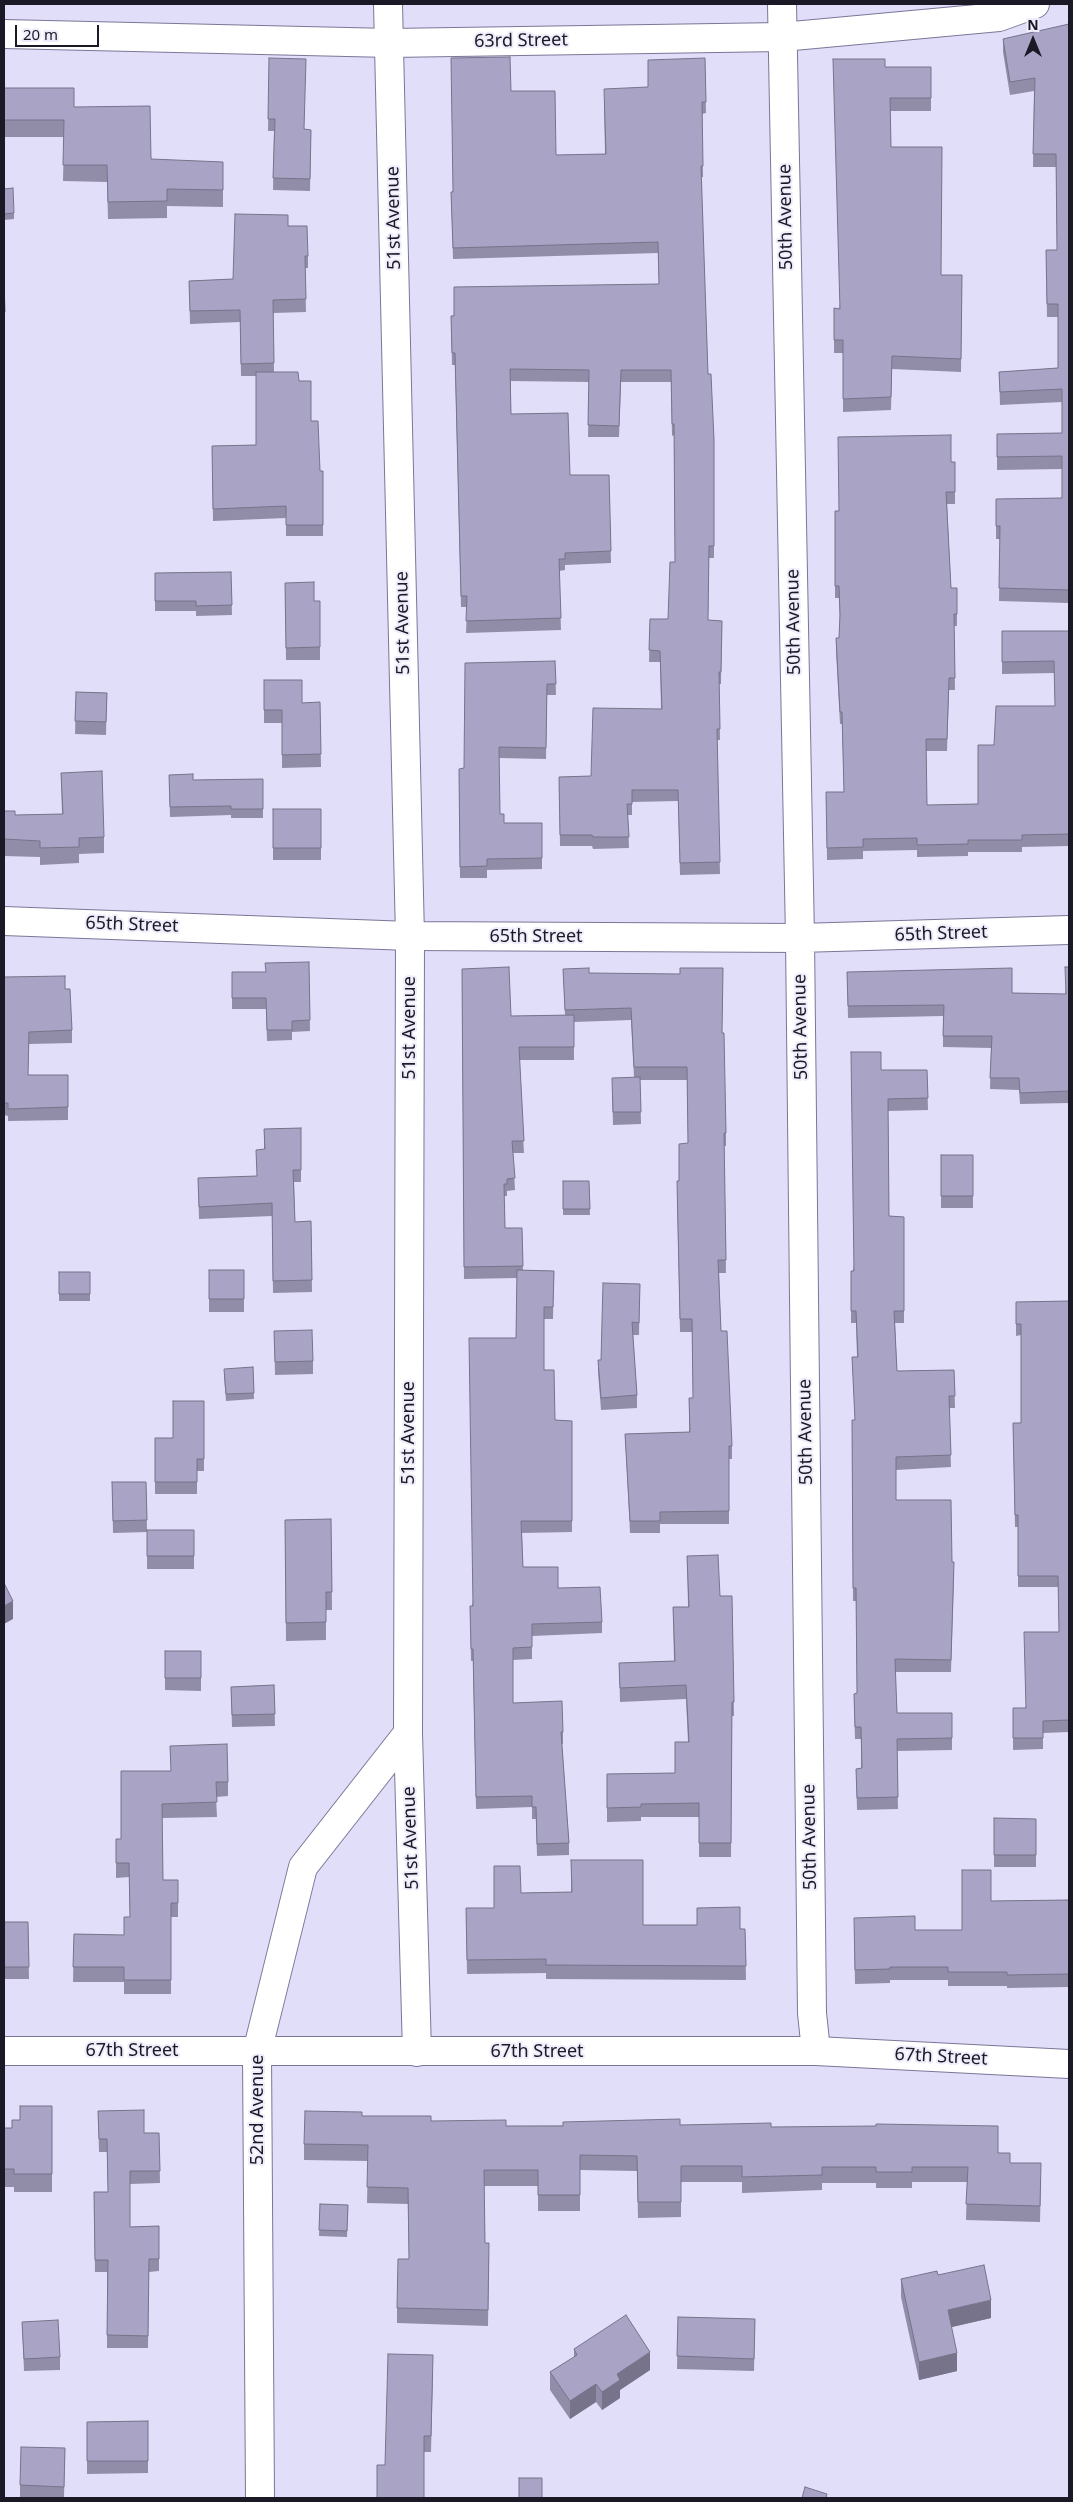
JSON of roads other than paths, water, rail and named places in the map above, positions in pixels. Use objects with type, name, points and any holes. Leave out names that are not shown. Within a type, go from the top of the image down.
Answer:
[{"type":"street","name":"51st Avenue","points":[[388,4],[410,936],[408,1733],[417,2052]]},
{"type":"street","name":"50th Avenue","points":[[782,4],[800,938],[812,2013],[816,2051]]},
{"type":"street","name":"63rd Street","points":[[4,34],[390,43],[782,37],[999,17],[1034,4]]},
{"type":"street","name":"65th Street","points":[[4,920],[410,936],[800,938],[1069,930]]},
{"type":"street","name":"52nd Avenue","points":[[260,2498],[257,2052],[303,1867],[408,1733]]},
{"type":"street","name":"67th Street","points":[[4,2051],[816,2051],[1069,2064]]}]
